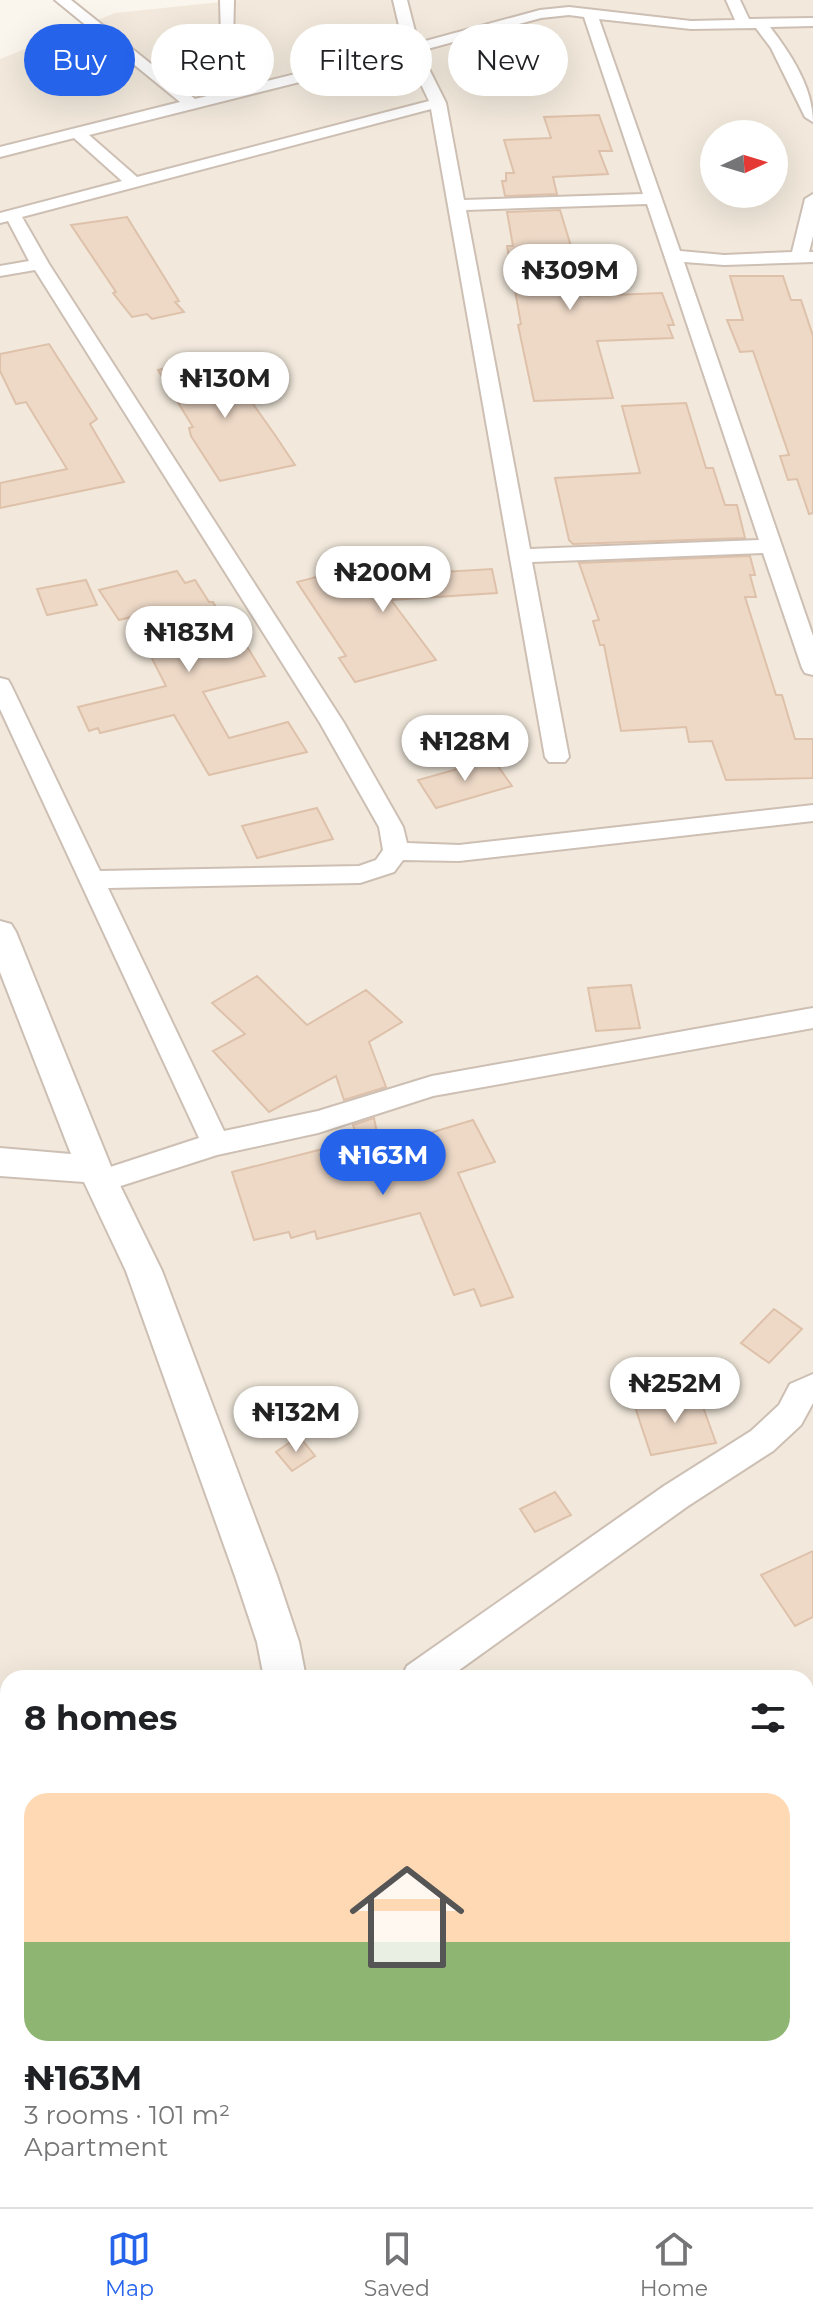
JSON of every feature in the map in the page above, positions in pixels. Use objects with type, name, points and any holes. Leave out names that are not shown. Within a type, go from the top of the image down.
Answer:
[{"type":"street","points":[[62,0],[192,104]]},
{"type":"street","points":[[227,0],[228,24]]},
{"type":"street","points":[[400,0],[406,24]]},
{"type":"street","points":[[733,0],[753,26],[778,47],[811,109]]},
{"type":"street","points":[[432,44],[567,6],[590,13],[691,25],[753,26],[813,22]]},
{"type":"street","points":[[590,13],[813,668]]},
{"type":"street","points":[[0,152],[290,80]]},
{"type":"street","points":[[432,91],[438,103],[557,757]]},
{"type":"street","points":[[92,880],[360,874],[385,866],[396,851],[391,827],[332,723],[40,264],[6,216],[438,103]]},
{"type":"street","points":[[79,134],[133,182]]},
{"type":"street","points":[[457,205],[654,199]]},
{"type":"street","points":[[673,256],[724,260],[806,256],[813,199]]},
{"type":"street","points":[[0,271],[40,264]]},
{"type":"street","points":[[521,556],[771,546]]},
{"type":"street","points":[[0,685],[216,1144]]},
{"type":"street","points":[[396,851],[459,853],[813,813]]},
{"type":"street","points":[[0,932],[98,1175],[144,1271],[256,1576],[278,1642],[283,1670]]},
{"type":"street","points":[[0,1162],[98,1175],[216,1144],[318,1122],[432,1086],[813,1018]]},
{"type":"street","points":[[430,1670],[676,1496],[762,1441],[790,1415],[801,1394],[813,1387]]},
{"type":"shaded area","points":[[240,0],[813,0],[813,1670],[0,1670],[0,59],[24,49],[24,96],[135,96],[135,24],[88,24],[115,13]]},
{"type":"building","points":[[599,115],[612,151],[599,151],[608,174],[553,177],[557,194],[505,196],[502,181],[506,181],[506,173],[514,173],[504,140],[551,138],[544,117]]},
{"type":"building","points":[[560,210],[586,296],[662,293],[674,325],[668,325],[673,338],[597,341],[613,398],[534,401],[518,325],[521,324],[507,246],[513,246],[507,212]]},
{"type":"building","points":[[127,217],[179,301],[175,302],[184,312],[152,319],[147,314],[132,317],[113,293],[116,292],[71,225]]},
{"type":"building","points":[[730,276],[783,276],[791,300],[801,300],[813,336],[813,513],[809,514],[797,479],[788,480],[780,456],[789,455],[753,351],[740,352],[727,320],[743,320]]},
{"type":"building","points":[[49,344],[97,419],[90,424],[124,482],[0,508],[0,483],[67,469],[26,402],[16,404],[0,371],[0,354]]},
{"type":"building","points":[[219,356],[295,465],[220,481],[191,436],[189,428],[193,427],[158,370]]},
{"type":"building","points":[[686,403],[706,468],[713,468],[725,505],[737,505],[745,538],[573,544],[569,540],[555,478],[640,473],[622,406]]},
{"type":"building","points":[[750,556],[755,575],[750,575],[756,597],[745,597],[776,695],[782,695],[795,739],[813,739],[813,778],[726,780],[712,741],[689,742],[686,727],[621,731],[604,645],[600,645],[593,621],[599,620],[579,563]]},
{"type":"building","points":[[366,564],[374,576],[492,569],[497,593],[391,600],[436,660],[355,682],[339,658],[346,656],[297,582]]},
{"type":"building","points":[[177,571],[185,583],[195,580],[209,602],[213,602],[228,629],[235,627],[265,676],[203,692],[229,738],[288,722],[307,752],[209,775],[174,715],[100,733],[98,728],[89,731],[78,707],[166,686],[131,617],[119,620],[99,590]]},
{"type":"building","points":[[86,580],[97,605],[47,615],[37,589]]},
{"type":"building","points":[[493,759],[512,786],[436,808],[418,780]]},
{"type":"building","points":[[317,808],[333,839],[257,858],[242,826]]},
{"type":"building","points":[[257,976],[307,1025],[366,990],[402,1022],[369,1042],[386,1087],[344,1100],[336,1076],[269,1112],[213,1051],[245,1034],[212,1003]]},
{"type":"building","points":[[631,985],[640,1028],[596,1031],[588,988]]},
{"type":"building","points":[[374,1118],[380,1148],[473,1120],[495,1162],[458,1173],[513,1297],[481,1306],[474,1289],[454,1295],[420,1213],[317,1239],[315,1231],[291,1238],[289,1232],[254,1240],[232,1172],[358,1140],[353,1125]]},
{"type":"building","points":[[774,1309],[802,1329],[769,1363],[741,1343]]},
{"type":"building","points":[[699,1396],[716,1443],[651,1455],[635,1407]]},
{"type":"building","points":[[299,1436],[315,1456],[292,1471],[276,1452]]},
{"type":"building","points":[[555,1492],[571,1515],[535,1532],[520,1509]]},
{"type":"building","points":[[813,1551],[813,1617],[795,1626],[761,1575]]}]
